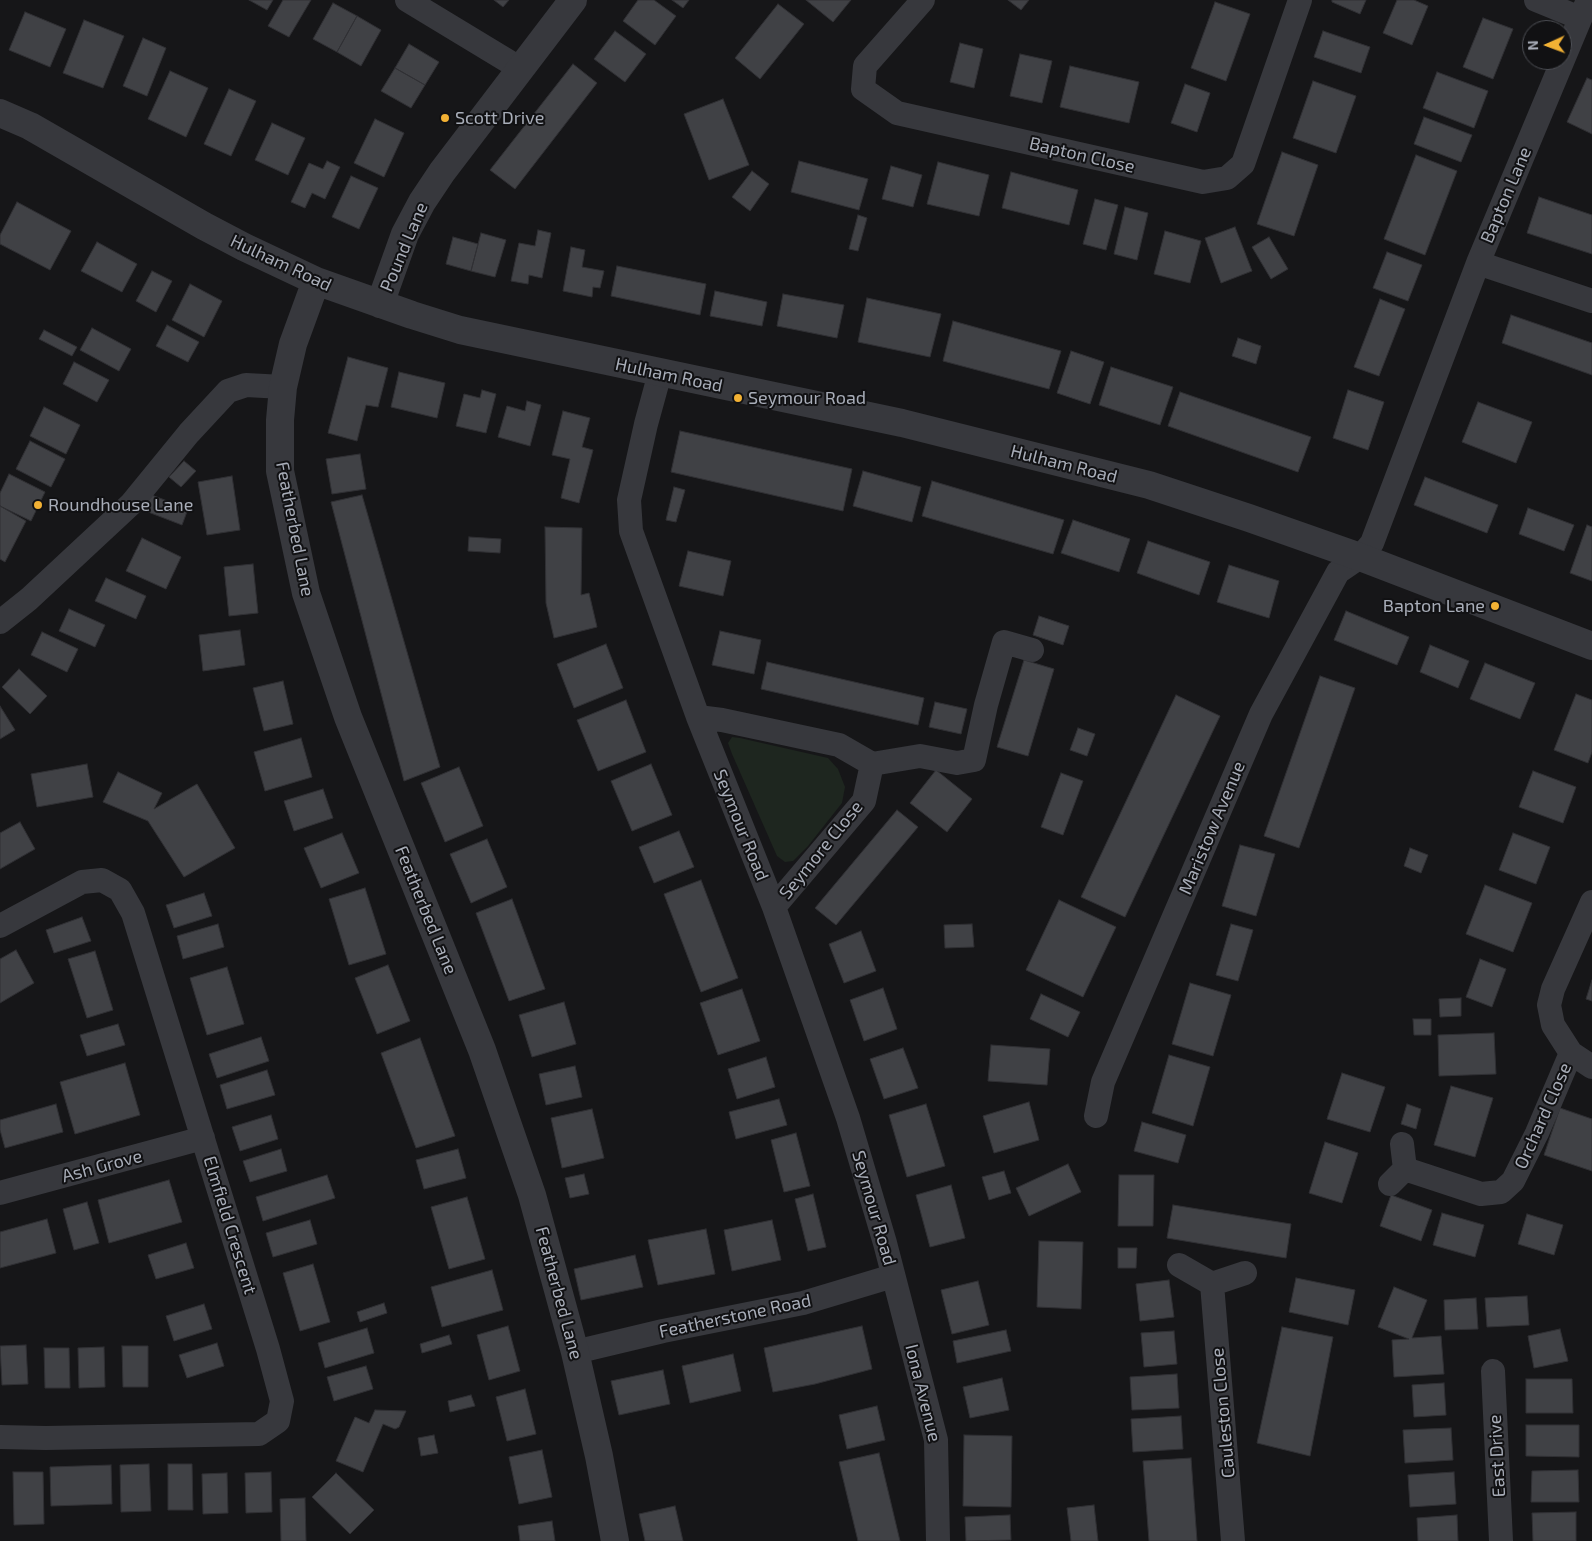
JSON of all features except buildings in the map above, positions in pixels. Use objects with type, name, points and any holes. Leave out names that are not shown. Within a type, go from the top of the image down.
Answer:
[{"type":"street","points":[[407,0],[521,69]]},
{"type":"street","name":"Pound Lane","points":[[380,304],[405,234],[422,202],[442,172],[574,0]]},
{"type":"street","name":"Bapton Close","points":[[923,0],[865,66],[863,89],[897,113],[1203,182],[1227,178],[1242,164],[1300,0]]},
{"type":"street","points":[[1536,0],[1584,9]]},
{"type":"street","name":"Bapton Lane","points":[[1360,557],[1372,543],[1478,263],[1584,9]]},
{"type":"street","name":"Hulham Road","points":[[0,112],[30,126],[204,226],[316,281],[380,304],[460,330],[902,422],[1148,486],[1249,518],[1360,557],[1592,646]]},
{"type":"street","points":[[1478,263],[1592,301]]},
{"type":"street","name":"Featherbed Lane","points":[[316,281],[293,344],[283,387],[280,420],[280,471],[306,594],[348,717],[482,1050],[532,1195],[575,1352],[599,1456],[615,1541]]},
{"type":"street","name":"Seymour Road","points":[[660,372],[629,500],[631,531],[698,717],[774,907],[848,1118],[893,1276]]},
{"type":"street","points":[[0,622],[29,599],[131,504],[228,391],[246,386],[283,387]]},
{"type":"street","name":"Maristow Avenue","points":[[1096,1116],[1103,1082],[1261,714],[1338,572],[1360,557]]},
{"type":"street","points":[[698,717],[722,720],[839,745],[872,764],[920,756],[958,763],[974,760],[986,705],[1004,642],[1032,650]]},
{"type":"street","name":"Seymore Close","points":[[774,907],[864,801],[872,764]]},
{"type":"street","name":"Elmfield Crescent","points":[[0,926],[82,882],[102,880],[120,890],[134,914],[282,1401],[278,1421],[258,1434],[46,1438],[0,1437]]},
{"type":"street","points":[[1592,902],[1553,989],[1549,1005],[1552,1025],[1571,1053],[1592,1066]]},
{"type":"street","name":"Orchard Close","points":[[1402,1144],[1397,1177],[1481,1194],[1501,1192],[1513,1181],[1537,1133],[1571,1053]]},
{"type":"street","name":"Ash Grove","points":[[0,1193],[203,1138]]},
{"type":"street","points":[[1179,1265],[1212,1284],[1245,1273]]},
{"type":"street","name":"Featherstone Road","points":[[575,1352],[663,1331],[803,1303],[893,1276]]},
{"type":"street","name":"Iona Avenue","points":[[893,1276],[936,1440],[938,1541]]},
{"type":"street","name":"Cauleston Close","points":[[1212,1284],[1233,1541]]},
{"type":"street","name":"East Drive","points":[[1493,1371],[1500,1541]]},
{"type":"shaded area","points":[[732,737],[828,758],[838,769],[845,787],[842,803],[808,846],[793,861],[785,862],[777,856],[732,754],[728,743]]},
{"type":"place","name":"Scott Drive","points":[[445,118]]},
{"type":"place","name":"Seymour Road","points":[[738,398]]},
{"type":"place","name":"Roundhouse Lane","points":[[38,505]]},
{"type":"place","name":"Bapton Lane","points":[[1495,606]]}]
